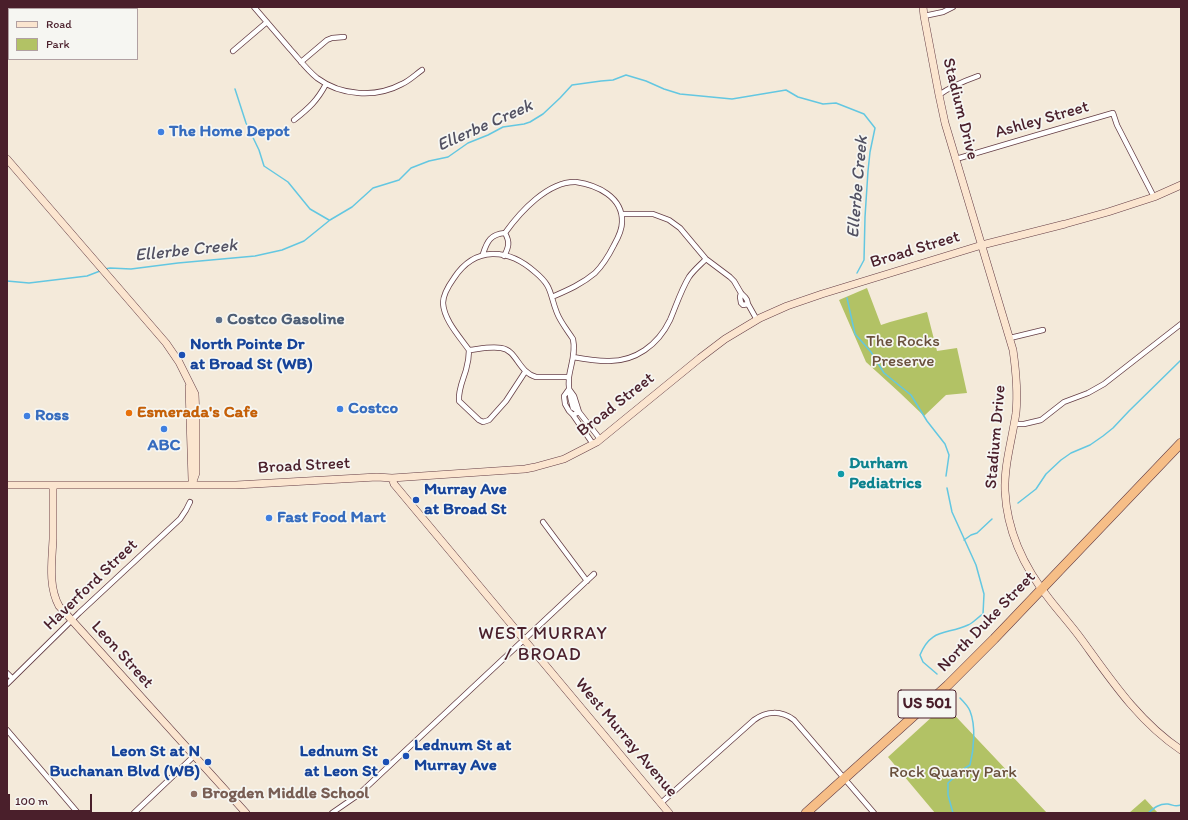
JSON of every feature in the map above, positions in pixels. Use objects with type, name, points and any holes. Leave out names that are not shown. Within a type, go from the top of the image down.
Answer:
[{"type":"highway","name":"North Duke Street","points":[[806,813],[948,685],[994,639],[1181,443]]},
{"type":"street","points":[[254,7],[311,73],[334,88],[352,92],[375,93],[402,84],[422,70]]},
{"type":"street","name":"Stadium Drive","points":[[923,7],[945,123],[1013,350],[1017,380],[1016,402],[1014,424],[1006,464],[1005,480],[1007,511],[1012,531],[1030,571],[1042,589],[1072,626],[1124,696],[1138,713],[1181,750]]},
{"type":"street","points":[[924,16],[943,12],[953,7]]},
{"type":"street","points":[[233,51],[267,22]]},
{"type":"street","points":[[301,62],[327,40],[344,37]]},
{"type":"street","points":[[939,95],[978,76]]},
{"type":"street","points":[[294,120],[314,103],[326,84]]},
{"type":"street","name":"Ashley Street","points":[[956,160],[1113,114],[1117,125],[1154,197]]},
{"type":"street","points":[[7,159],[171,348],[179,362],[189,384],[192,484]]},
{"type":"street","points":[[483,254],[486,245],[494,236],[505,233],[532,201],[560,185],[571,182],[580,183],[605,192],[616,202],[622,214],[620,233],[607,258],[599,268],[580,284],[552,297]]},
{"type":"street","name":"Broad Street","points":[[7,485],[236,485],[377,477],[392,478],[535,467],[564,459],[593,444],[725,339],[757,320],[787,306],[982,245],[1065,224],[1154,197],[1181,185]]},
{"type":"street","points":[[622,214],[653,214],[669,220],[685,232],[706,259],[730,278],[748,300],[748,304],[757,320]]},
{"type":"street","points":[[504,256],[509,244],[505,233]]},
{"type":"street","points":[[525,372],[506,401],[489,420],[483,422],[479,420],[459,401],[458,394],[467,369],[469,350],[445,314],[443,302],[447,289],[460,269],[470,260],[483,254],[497,254],[522,262],[547,284],[560,319],[573,339],[574,348],[569,377],[569,389],[573,408],[579,412],[600,439]]},
{"type":"street","points":[[573,357],[607,362],[634,356],[648,348],[666,328],[689,278],[706,259]]},
{"type":"street","points":[[1014,424],[1024,424],[1041,420],[1064,402],[1088,393],[1104,384],[1181,324]]},
{"type":"street","points":[[1010,338],[1043,330]]},
{"type":"street","points":[[469,350],[502,348],[508,350],[513,355],[525,372],[536,378],[569,377]]},
{"type":"street","points":[[569,389],[574,396],[579,412]]},
{"type":"street","points":[[569,389],[564,396],[566,407],[593,444]]},
{"type":"street","points":[[566,407],[572,405]]},
{"type":"street","points":[[573,415],[579,412]]},
{"type":"street","name":"West Murray Avenue","points":[[392,478],[394,484],[669,813]]},
{"type":"street","name":"Leon Street","points":[[53,486],[54,512],[52,583],[54,595],[59,606],[246,813]]},
{"type":"street","name":"Haverford Street","points":[[7,684],[180,519],[190,502]]},
{"type":"street","points":[[544,522],[587,581]]},
{"type":"street","points":[[332,813],[358,795],[594,574]]},
{"type":"street","points":[[7,673],[12,678]]},
{"type":"street","points":[[661,803],[754,720],[764,714],[770,713],[785,715],[794,720],[874,813]]},
{"type":"street","points":[[7,730],[78,813]]},
{"type":"street","points":[[134,813],[194,756]]},
{"type":"green space","name":"The Rocks Preserve","points":[[867,288],[881,325],[927,312],[937,351],[957,348],[967,393],[946,395],[924,416],[866,362],[839,300]]},
{"type":"green space","name":"Rock Quarry Park","points":[[945,705],[1047,813],[935,813],[888,757]]},
{"type":"green space","points":[[1145,799],[1158,813],[1129,813]]},
{"type":"waterway","name":"Ellerbe Creek","points":[[105,269],[131,269],[255,256],[282,250],[304,241],[330,220],[352,207],[373,188],[399,180],[411,168],[429,161],[448,157],[468,143],[503,127],[530,122],[543,114],[572,85],[613,80],[626,75],[680,94],[732,99],[786,90],[798,97],[823,104],[836,103],[864,114],[875,128],[868,171],[864,260],[857,273]]},
{"type":"waterway","points":[[235,89],[246,123],[259,150],[264,166],[288,182],[310,209],[329,220]]},
{"type":"waterway","name":"Ellerbe Creek","points":[[7,281],[29,283],[87,276],[100,271]]},
{"type":"waterway","name":"Ellerbe Creek","points":[[847,298],[855,334],[871,352],[884,373],[911,395],[927,421],[945,444],[949,455],[946,476]]},
{"type":"waterway","points":[[1018,503],[1036,489],[1046,474],[1061,460],[1071,453],[1090,445],[1113,428],[1181,360]]},
{"type":"waterway","name":"Ellerbe Creek","points":[[937,674],[923,662],[920,655],[924,646],[934,636],[968,625],[983,614],[984,594],[976,565],[952,512],[947,488]]},
{"type":"waterway","points":[[964,540],[977,533],[992,519]]},
{"type":"waterway","name":"Ellerbe Creek","points":[[953,813],[948,795],[948,783],[970,765],[973,752],[974,730],[972,717],[968,707],[960,698]]},
{"type":"waterway","points":[[1148,813],[1162,804],[1175,806],[1181,805]]},
{"type":"place","name":"The Home Depot","points":[[161,132]]},
{"type":"place","name":"Costco Gasoline","points":[[219,320]]},
{"type":"place","name":"North Pointe Dr at Broad St (WB)","points":[[182,355]]},
{"type":"place","name":"Costco","points":[[340,409]]},
{"type":"place","name":"Esmerada's Cafe","points":[[129,413]]},
{"type":"place","name":"Ross","points":[[27,416]]},
{"type":"place","name":"ABC","points":[[164,429]]},
{"type":"place","name":"Durham Pediatrics","points":[[841,474]]},
{"type":"place","name":"Murray Ave at Broad St","points":[[416,500]]},
{"type":"place","name":"Fast Food Mart","points":[[269,518]]},
{"type":"place","name":"Lednum St at Murray Ave","points":[[406,756]]},
{"type":"place","name":"Leon St at N Buchanan Blvd (WB)","points":[[208,762]]},
{"type":"place","name":"Lednum St at Leon St","points":[[386,762]]},
{"type":"place","name":"Brogden Middle School","points":[[194,794]]},
{"type":"district","name":"WEST MURRAY / BROAD","points":[[543,644]]}]
